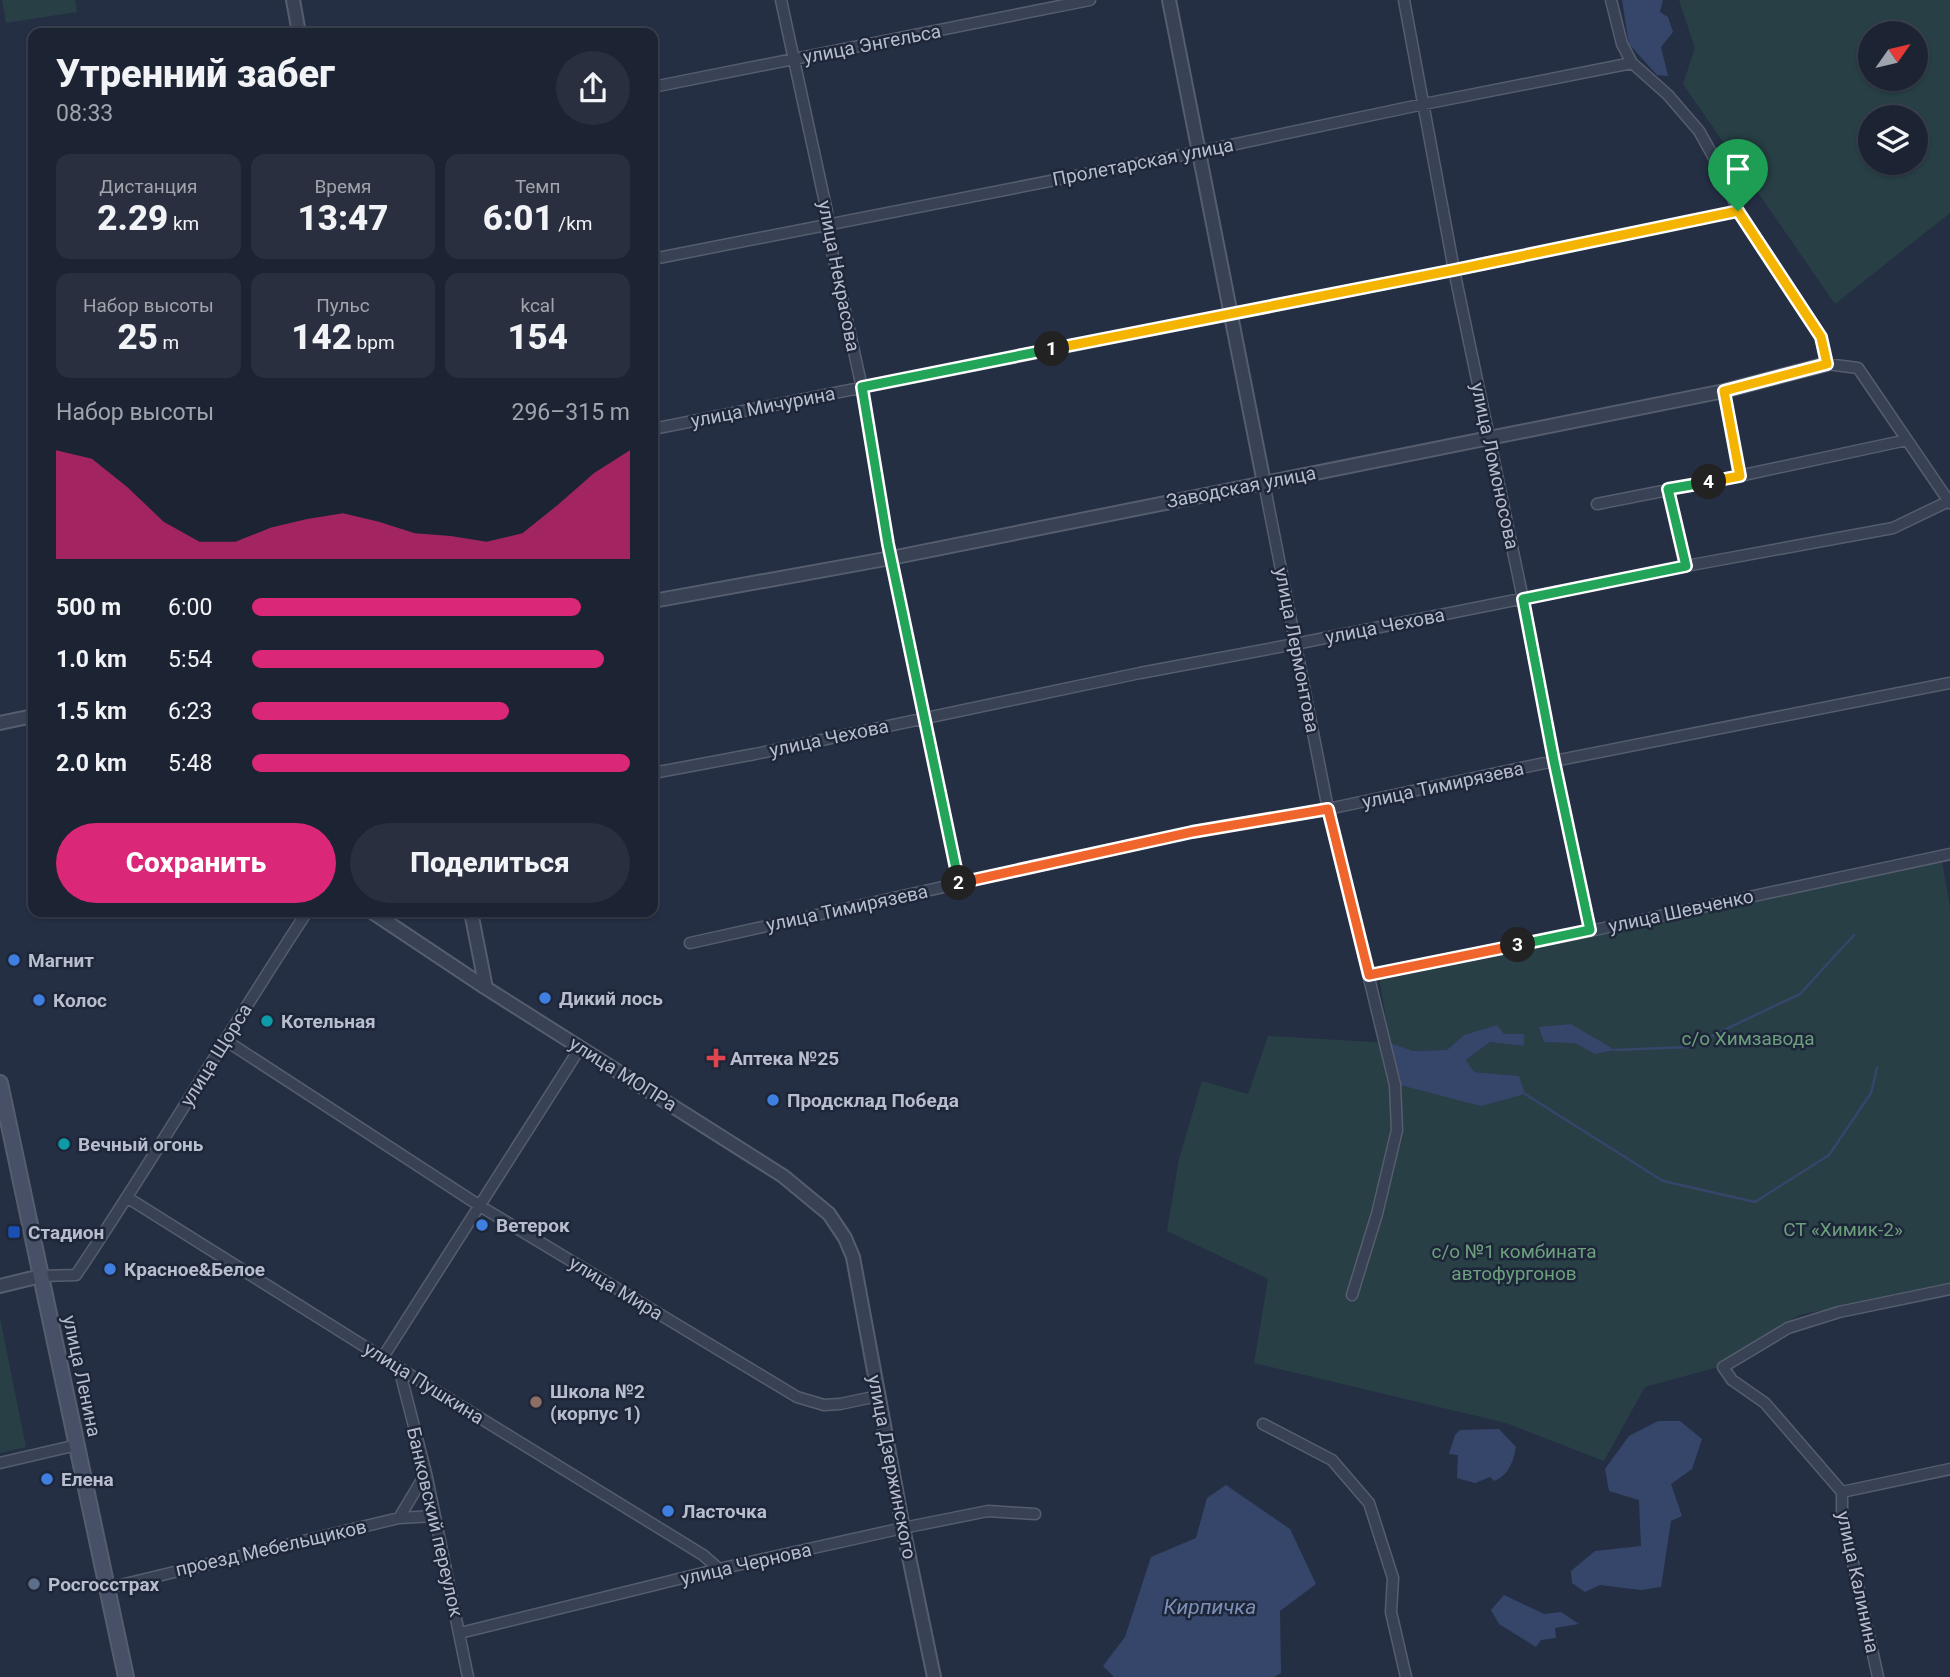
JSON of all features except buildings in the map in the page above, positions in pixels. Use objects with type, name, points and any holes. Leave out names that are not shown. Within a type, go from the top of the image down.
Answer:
[{"type":"main road","name":"улица Ленина","points":[[0,1083],[126,1677]]},
{"type":"street","points":[[293,0],[298,28]]},
{"type":"street","name":"улица Некрасова","points":[[781,0],[827,212],[826,224],[862,387],[891,558],[959,883]]},
{"type":"street","name":"улица Энгельса","points":[[658,86],[1090,0]]},
{"type":"street","name":"улица Лермонтова","points":[[1169,0],[1328,809],[1395,1085],[1397,1130],[1377,1214],[1352,1296]]},
{"type":"street","name":"улица Ломоносова","points":[[1404,0],[1454,270],[1590,930]]},
{"type":"street","points":[[1611,0],[1622,44],[1632,63],[1668,95],[1699,131],[1723,172],[1738,211],[1821,337],[1827,364],[1858,368],[1950,502]]},
{"type":"street","name":"Пролетарская улица","points":[[658,258],[1632,63]]},
{"type":"street","name":"улица Мичурина","points":[[658,428],[1738,211]]},
{"type":"street","name":"Заводская улица","points":[[658,600],[891,558],[1724,391],[1827,364]]},
{"type":"street","points":[[1724,391],[1740,476]]},
{"type":"street","points":[[1597,504],[1908,440]]},
{"type":"street","points":[[1668,489],[1686,566]]},
{"type":"street","name":"улица Чехова","points":[[658,772],[1140,673],[1892,527],[1950,502]]},
{"type":"street","name":"улица Тимирязева","points":[[690,943],[1192,832],[1328,809],[1554,761],[1950,683]]},
{"type":"street","points":[[0,723],[28,717]]},
{"type":"street","name":"улица Шевченко","points":[[1369,975],[1950,854]]},
{"type":"street","name":"улица Щорса","points":[[41,1276],[76,1275],[128,1198],[304,917]]},
{"type":"street","name":"улица МОПРа","points":[[380,917],[486,988],[783,1176],[830,1214],[853,1257]]},
{"type":"street","points":[[472,917],[486,988]]},
{"type":"street","name":"улица Мира","points":[[225,1040],[480,1206],[797,1397],[824,1405],[840,1405],[878,1396]]},
{"type":"street","points":[[383,1357],[580,1048]]},
{"type":"street","name":"улица Пушкина","points":[[128,1198],[703,1555],[719,1569]]},
{"type":"street","name":"улица Дзержинского","points":[[853,1257],[903,1528],[934,1677]]},
{"type":"street","points":[[0,1286],[41,1276]]},
{"type":"street","name":"улица Калинина","points":[[1878,1677],[1842,1513],[1842,1492],[1765,1403],[1732,1380],[1723,1367],[1788,1328],[1839,1312],[1950,1289]]},
{"type":"street","name":"Банковский переулок","points":[[399,1368],[426,1473],[468,1677]]},
{"type":"street","points":[[1263,1424],[1332,1460],[1369,1503],[1392,1578],[1391,1612],[1406,1677]]},
{"type":"street","points":[[0,1463],[77,1445]]},
{"type":"street","points":[[1842,1492],[1950,1469]]},
{"type":"street","points":[[399,1518],[426,1473]]},
{"type":"street","name":"улица Чернова","points":[[460,1633],[719,1569],[903,1528],[988,1511],[1035,1514]]},
{"type":"street","name":"проезд Мебельщиков","points":[[108,1588],[399,1518],[435,1516]]},
{"type":"green space","points":[[2,0],[75,0],[77,12],[6,23]]},
{"type":"green space","points":[[1679,0],[1950,0],[1950,213],[1835,304],[1683,84],[1695,48]]},
{"type":"green space","points":[[1942,861],[1950,907],[1950,1284],[1799,1315],[1722,1366],[1645,1387],[1604,1461],[1506,1423],[1254,1363],[1268,1279],[1167,1231],[1179,1159],[1202,1081],[1248,1094],[1268,1036],[1390,1043],[1379,978]],"holes":[[[1464,1035],[1523,1046],[1490,1042],[1466,1060],[1473,1072],[1518,1076],[1400,1085],[1391,1044],[1413,1051],[1447,1050]]]},
{"type":"green space","points":[[0,1318],[26,1447],[0,1453]]},
{"type":"water","points":[[1622,0],[1663,0],[1660,12],[1668,17],[1673,32],[1661,47],[1668,76],[1657,75],[1629,44]]},
{"type":"water","points":[[1571,1024],[1615,1050],[1595,1054],[1575,1043],[1544,1042],[1539,1027]]},
{"type":"water","points":[[1497,1025],[1504,1034],[1524,1034],[1524,1046],[1490,1042],[1466,1060],[1474,1072],[1519,1076],[1525,1094],[1481,1106],[1400,1085],[1390,1043],[1413,1051],[1447,1050],[1464,1035]]},
{"type":"water","points":[[1658,1421],[1680,1421],[1702,1439],[1692,1469],[1671,1484],[1682,1516],[1671,1521],[1661,1587],[1641,1590],[1600,1585],[1585,1592],[1572,1583],[1571,1571],[1595,1551],[1641,1546],[1639,1500],[1609,1491],[1605,1469],[1629,1436]]},
{"type":"water","points":[[1499,1429],[1516,1447],[1507,1472],[1494,1481],[1490,1477],[1475,1483],[1457,1478],[1458,1455],[1449,1454],[1455,1435],[1460,1430]]},
{"type":"water","name":"Кирпичка","points":[[1226,1485],[1290,1529],[1316,1584],[1280,1611],[1281,1673],[1274,1677],[1114,1677],[1103,1666],[1125,1637],[1151,1557],[1196,1538],[1207,1498]]},
{"type":"water","points":[[1504,1595],[1544,1614],[1561,1612],[1579,1624],[1555,1628],[1556,1638],[1541,1640],[1536,1647],[1499,1624],[1491,1610]]},
{"type":"waterway","points":[[1615,1050],[1688,1047],[1800,994],[1854,935]]},
{"type":"waterway","points":[[1525,1094],[1663,1181],[1755,1202],[1829,1155],[1871,1093],[1877,1068]]},
{"type":"place","name":"Магнит","points":[[14,960]]},
{"type":"place","name":"Дикий лось","points":[[545,998]]},
{"type":"place","name":"Колос","points":[[39,1000]]},
{"type":"place","name":"Котельная","points":[[267,1021]]},
{"type":"place","name":"Аптека №25","points":[[716,1058]]},
{"type":"place","name":"Продсклад Победа","points":[[773,1100]]},
{"type":"place","name":"Вечный огонь","points":[[64,1144]]},
{"type":"place","name":"Ветерок","points":[[482,1225]]},
{"type":"place","name":"Стадион","points":[[14,1232]]},
{"type":"place","name":"Красное&Белое","points":[[110,1269]]},
{"type":"place","name":"Школа №2 (корпус 1)","points":[[536,1402]]},
{"type":"place","name":"Елена","points":[[47,1479]]},
{"type":"place","name":"Ласточка","points":[[668,1511]]},
{"type":"place","name":"Росгосстрах","points":[[34,1584]]},
{"type":"route","points":[[1738,211],[1821,337],[1827,364],[1724,391],[1740,476],[1668,489],[1686,566],[1523,599],[1590,930],[1369,975],[1328,809],[1192,832],[959,883],[888,544],[862,387],[1738,211]]},
{"type":"park label","name":"с/о Химзавода","points":[[1748,1038]]},
{"type":"park label","name":"СТ «Химик-2»","points":[[1843,1229]]},
{"type":"park label","name":"с/о №1 комбината автофургонов","points":[[1514,1262]]}]
